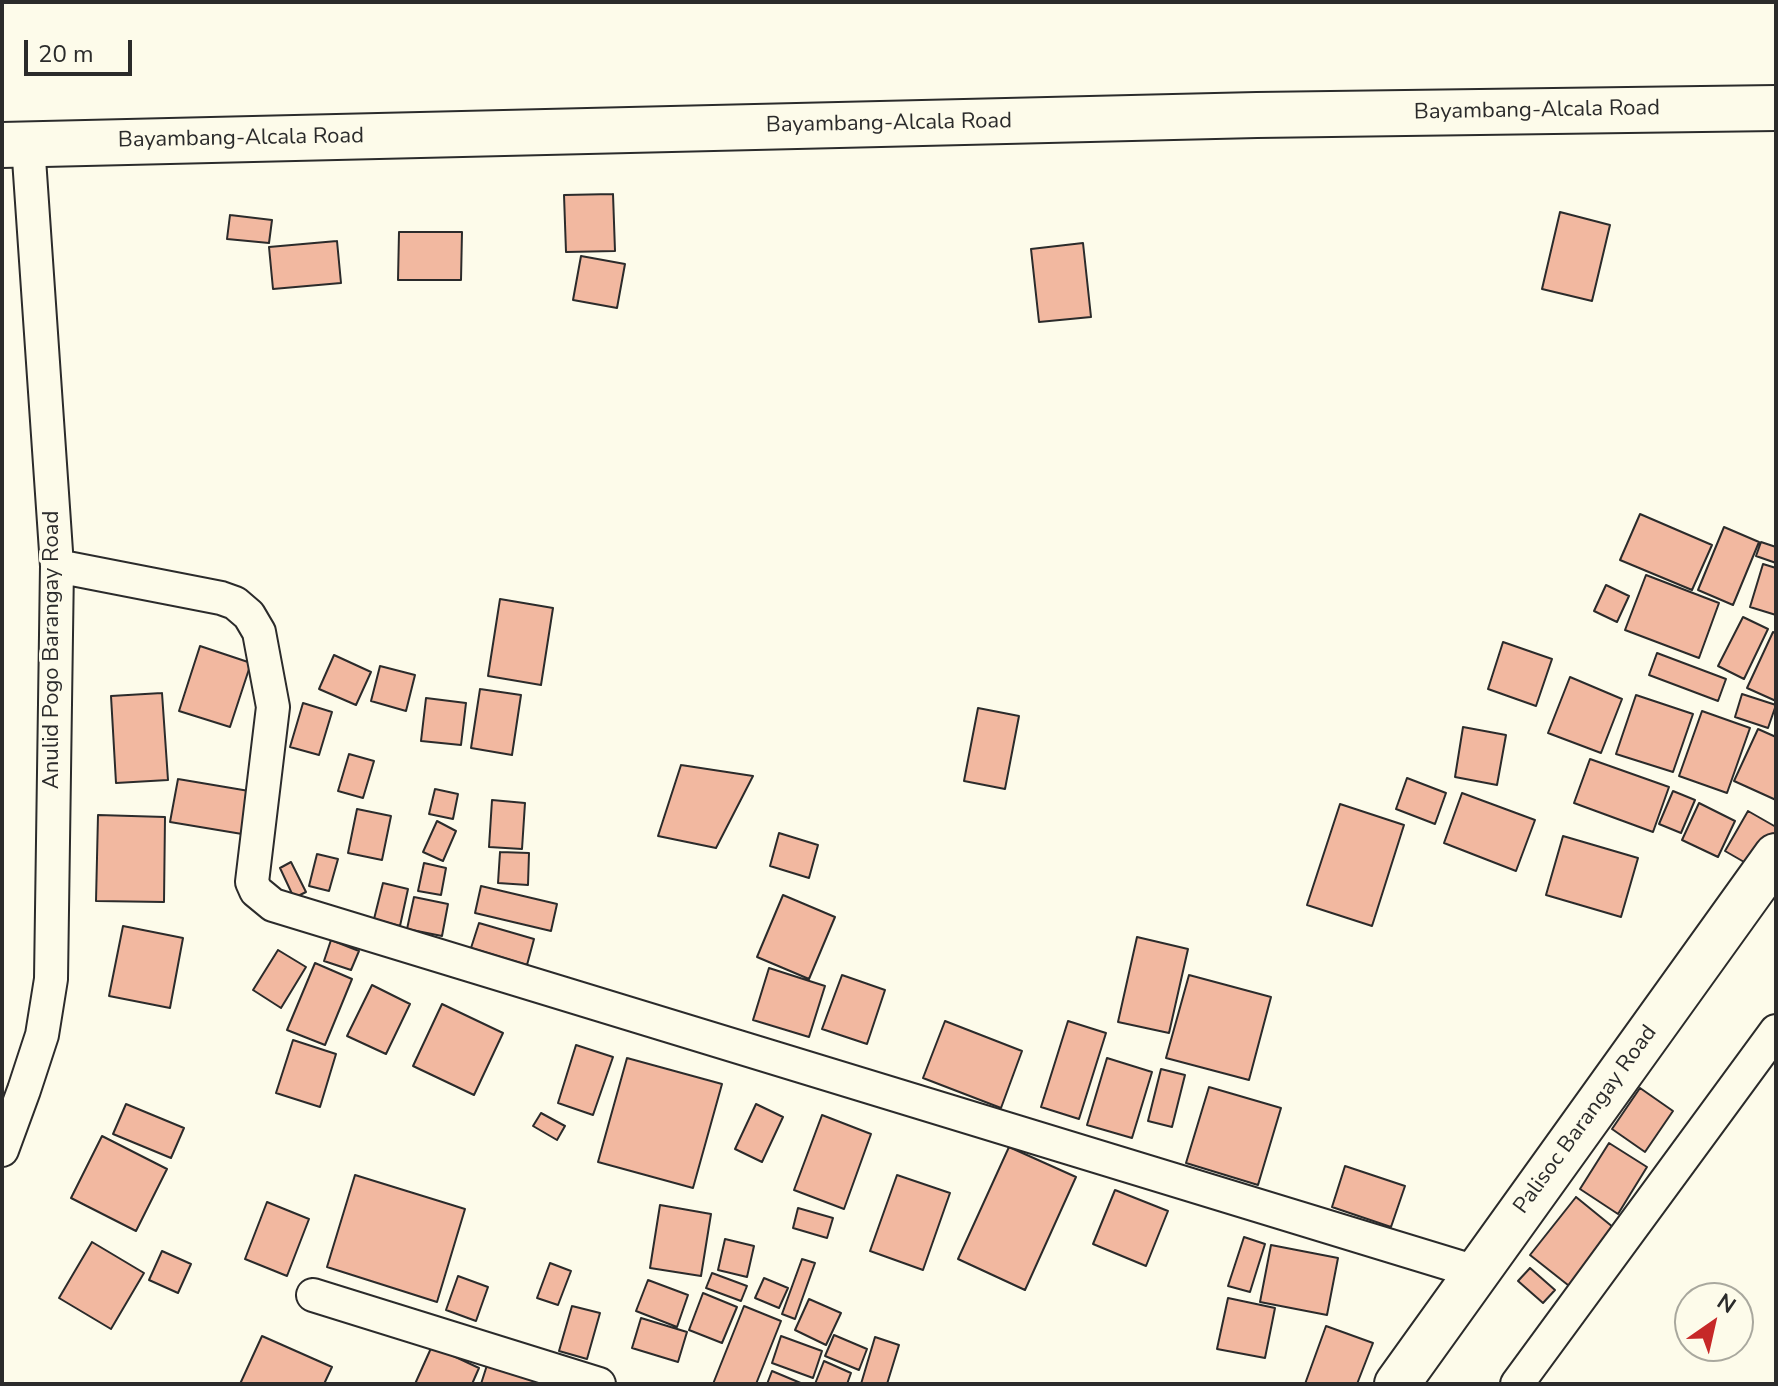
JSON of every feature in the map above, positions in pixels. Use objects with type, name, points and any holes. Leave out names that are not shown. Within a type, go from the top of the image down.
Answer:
[{"type":"main road","name":"Bayambang-Alcala Road","points":[[15,144],[1257,115],[1776,108]]},
{"type":"main road","name":"Palisoc Barangay Road","points":[[1397,1384],[1776,856]]},
{"type":"street","name":"Anulid Pogo Barangay Road","points":[[2,1150],[42,1035],[51,979],[57,566],[15,144]]},
{"type":"street","points":[[57,566],[221,598],[235,603],[249,615],[259,632],[273,707],[251,873],[256,891],[273,905],[1476,1272]]},
{"type":"street","points":[[1517,1384],[1776,1031]]},
{"type":"street","points":[[313,1295],[599,1384]]},
{"type":"building","points":[[613,194],[615,251],[566,252],[564,195]]},
{"type":"building","points":[[1560,212],[1610,225],[1592,301],[1542,289]]},
{"type":"building","points":[[230,215],[272,220],[269,243],[227,239]]},
{"type":"building","points":[[399,232],[462,232],[461,280],[398,280]]},
{"type":"building","points":[[337,241],[341,283],[273,289],[269,247]]},
{"type":"building","points":[[1083,243],[1091,317],[1039,322],[1031,249]]},
{"type":"building","points":[[581,256],[625,264],[617,308],[573,300]]},
{"type":"building","points":[[1640,514],[1712,545],[1692,590],[1620,560]]},
{"type":"building","points":[[1724,527],[1759,542],[1733,605],[1698,590]]},
{"type":"building","points":[[1761,542],[1776,547],[1776,563],[1756,556]]},
{"type":"building","points":[[1763,564],[1776,568],[1776,615],[1750,607]]},
{"type":"building","points":[[1646,575],[1719,603],[1699,658],[1625,630]]},
{"type":"building","points":[[1606,585],[1629,596],[1617,622],[1594,611]]},
{"type":"building","points":[[500,599],[553,608],[541,685],[488,676]]},
{"type":"building","points":[[1743,617],[1768,629],[1744,679],[1718,666]]},
{"type":"building","points":[[1773,632],[1776,633],[1776,701],[1747,688]]},
{"type":"building","points":[[1503,642],[1552,659],[1536,706],[1488,689]]},
{"type":"building","points":[[200,646],[251,663],[230,727],[179,711]]},
{"type":"building","points":[[1657,653],[1726,679],[1718,701],[1649,675]]},
{"type":"building","points":[[334,655],[371,672],[356,705],[319,689]]},
{"type":"building","points":[[380,666],[415,675],[406,711],[371,701]]},
{"type":"building","points":[[1570,677],[1622,699],[1601,753],[1548,733]]},
{"type":"building","points":[[480,689],[521,695],[512,755],[471,748]]},
{"type":"building","points":[[162,693],[168,780],[116,783],[111,696]]},
{"type":"building","points":[[1742,694],[1776,705],[1768,728],[1735,717]]},
{"type":"building","points":[[1636,695],[1693,714],[1673,772],[1616,754]]},
{"type":"building","points":[[426,698],[466,703],[461,745],[421,741]]},
{"type":"building","points":[[303,703],[332,712],[319,755],[290,747]]},
{"type":"building","points":[[978,708],[1019,716],[1005,789],[964,781]]},
{"type":"building","points":[[1702,711],[1750,728],[1727,793],[1679,776]]},
{"type":"building","points":[[1463,727],[1506,735],[1497,785],[1455,777]]},
{"type":"building","points":[[1758,729],[1776,737],[1776,800],[1734,781]]},
{"type":"building","points":[[349,754],[374,761],[363,798],[338,791]]},
{"type":"building","points":[[1590,759],[1669,787],[1653,832],[1574,803]]},
{"type":"building","points":[[681,765],[753,776],[716,848],[658,836]]},
{"type":"building","points":[[1407,778],[1446,793],[1435,824],[1396,809]]},
{"type":"building","points":[[178,779],[249,791],[242,834],[170,822]]},
{"type":"building","points":[[435,789],[458,794],[453,819],[429,814]]},
{"type":"building","points":[[1673,791],[1695,800],[1681,833],[1659,824]]},
{"type":"building","points":[[1462,793],[1535,820],[1516,871],[1444,843]]},
{"type":"building","points":[[492,800],[525,803],[522,849],[489,847]]},
{"type":"building","points":[[1699,803],[1735,821],[1718,857],[1682,840]]},
{"type":"building","points":[[1340,804],[1404,825],[1372,926],[1307,905]]},
{"type":"building","points":[[357,809],[391,816],[382,860],[348,853]]},
{"type":"building","points":[[1748,811],[1776,827],[1776,837],[1758,870],[1725,851]]},
{"type":"building","points":[[98,815],[165,817],[164,902],[96,901]]},
{"type":"building","points":[[437,821],[456,831],[443,861],[423,852]]},
{"type":"building","points":[[779,833],[818,845],[809,878],[770,866]]},
{"type":"building","points":[[1563,836],[1638,858],[1621,917],[1546,895]]},
{"type":"building","points":[[500,852],[529,853],[528,885],[498,883]]},
{"type":"building","points":[[317,854],[338,859],[329,891],[309,886]]},
{"type":"building","points":[[291,862],[306,892],[294,898],[280,868]]},
{"type":"building","points":[[424,863],[446,868],[441,895],[418,891]]},
{"type":"building","points":[[383,883],[408,889],[400,926],[374,919]]},
{"type":"building","points":[[481,886],[557,904],[551,931],[475,913]]},
{"type":"building","points":[[783,895],[835,917],[809,979],[757,957]]},
{"type":"building","points":[[414,897],[448,904],[442,936],[407,929]]},
{"type":"building","points":[[479,923],[534,939],[527,965],[471,948]]},
{"type":"building","points":[[123,926],[183,938],[170,1008],[109,996]]},
{"type":"building","points":[[1137,937],[1188,949],[1169,1033],[1118,1022]]},
{"type":"building","points":[[331,940],[359,951],[351,970],[324,961]]},
{"type":"building","points":[[278,950],[306,967],[281,1008],[253,990]]},
{"type":"building","points":[[315,963],[352,979],[325,1045],[287,1030]]},
{"type":"building","points":[[769,968],[825,986],[809,1037],[753,1020]]},
{"type":"building","points":[[842,975],[885,990],[867,1044],[822,1029]]},
{"type":"building","points":[[1189,975],[1271,997],[1249,1080],[1166,1058]]},
{"type":"building","points":[[372,985],[410,1004],[386,1054],[347,1036]]},
{"type":"building","points":[[442,1004],[503,1033],[474,1095],[413,1066]]},
{"type":"building","points":[[945,1021],[1022,1051],[1001,1108],[923,1078]]},
{"type":"building","points":[[1068,1021],[1106,1033],[1079,1119],[1041,1107]]},
{"type":"building","points":[[293,1040],[336,1054],[320,1107],[276,1093]]},
{"type":"building","points":[[576,1045],[613,1057],[593,1115],[558,1103]]},
{"type":"building","points":[[627,1058],[722,1084],[693,1188],[598,1162]]},
{"type":"building","points":[[1107,1058],[1152,1072],[1132,1138],[1087,1125]]},
{"type":"building","points":[[1161,1069],[1185,1075],[1172,1127],[1148,1121]]},
{"type":"building","points":[[1209,1087],[1281,1108],[1258,1185],[1186,1163]]},
{"type":"building","points":[[1640,1088],[1673,1111],[1645,1152],[1612,1129]]},
{"type":"building","points":[[126,1104],[184,1128],[171,1158],[113,1134]]},
{"type":"building","points":[[756,1104],[783,1117],[762,1162],[735,1149]]},
{"type":"building","points":[[541,1113],[565,1126],[557,1140],[533,1126]]},
{"type":"building","points":[[822,1115],[871,1134],[844,1209],[794,1190]]},
{"type":"building","points":[[102,1136],[167,1169],[136,1231],[71,1198]]},
{"type":"building","points":[[1609,1143],[1647,1167],[1618,1214],[1580,1189]]},
{"type":"building","points":[[1009,1147],[1076,1177],[1025,1290],[958,1259]]},
{"type":"building","points":[[1345,1166],[1405,1186],[1391,1227],[1332,1207]]},
{"type":"building","points":[[355,1175],[465,1209],[437,1302],[327,1267]]},
{"type":"building","points":[[897,1175],[950,1193],[923,1270],[870,1251]]},
{"type":"building","points":[[1115,1190],[1168,1211],[1146,1266],[1093,1244]]},
{"type":"building","points":[[1576,1197],[1619,1232],[1573,1289],[1530,1255]]},
{"type":"building","points":[[267,1202],[309,1219],[287,1276],[245,1259]]},
{"type":"building","points":[[660,1205],[711,1214],[701,1276],[650,1268]]},
{"type":"building","points":[[798,1208],[833,1218],[827,1238],[793,1228]]},
{"type":"building","points":[[1244,1237],[1265,1244],[1250,1292],[1228,1286]]},
{"type":"building","points":[[725,1239],[754,1246],[747,1277],[718,1270]]},
{"type":"building","points":[[92,1242],[144,1273],[111,1329],[59,1298]]},
{"type":"building","points":[[1271,1245],[1338,1258],[1327,1315],[1260,1302]]},
{"type":"building","points":[[162,1251],[191,1264],[178,1293],[149,1280]]},
{"type":"building","points":[[802,1259],[815,1263],[795,1319],[782,1314]]},
{"type":"building","points":[[550,1263],[571,1271],[558,1305],[537,1298]]},
{"type":"building","points":[[1530,1268],[1555,1290],[1543,1303],[1518,1281]]},
{"type":"building","points":[[712,1273],[747,1286],[741,1301],[706,1288]]},
{"type":"building","points":[[458,1276],[488,1287],[476,1321],[446,1310]]},
{"type":"building","points":[[764,1278],[788,1288],[779,1308],[755,1298]]},
{"type":"building","points":[[648,1280],[688,1295],[677,1327],[636,1311]]},
{"type":"building","points":[[703,1293],[737,1307],[722,1343],[689,1330]]},
{"type":"building","points":[[1228,1298],[1275,1308],[1265,1358],[1217,1349]]},
{"type":"building","points":[[809,1299],[841,1313],[826,1345],[795,1330]]},
{"type":"building","points":[[572,1306],[600,1313],[587,1359],[559,1351]]},
{"type":"building","points":[[744,1306],[781,1321],[756,1384],[713,1384]]},
{"type":"building","points":[[641,1318],[687,1332],[678,1362],[632,1348]]},
{"type":"building","points":[[1326,1326],[1373,1343],[1357,1384],[1305,1384]]},
{"type":"building","points":[[834,1335],[867,1349],[859,1370],[825,1356]]},
{"type":"building","points":[[262,1336],[332,1367],[324,1384],[240,1384]]},
{"type":"building","points":[[781,1336],[822,1351],[813,1378],[772,1363]]},
{"type":"building","points":[[875,1337],[899,1345],[887,1384],[861,1384]]},
{"type":"building","points":[[432,1346],[479,1368],[472,1384],[415,1384]]},
{"type":"building","points":[[824,1361],[851,1373],[847,1384],[815,1384]]},
{"type":"building","points":[[488,1362],[546,1384],[481,1384]]},
{"type":"building","points":[[772,1371],[803,1384],[767,1384]]}]
